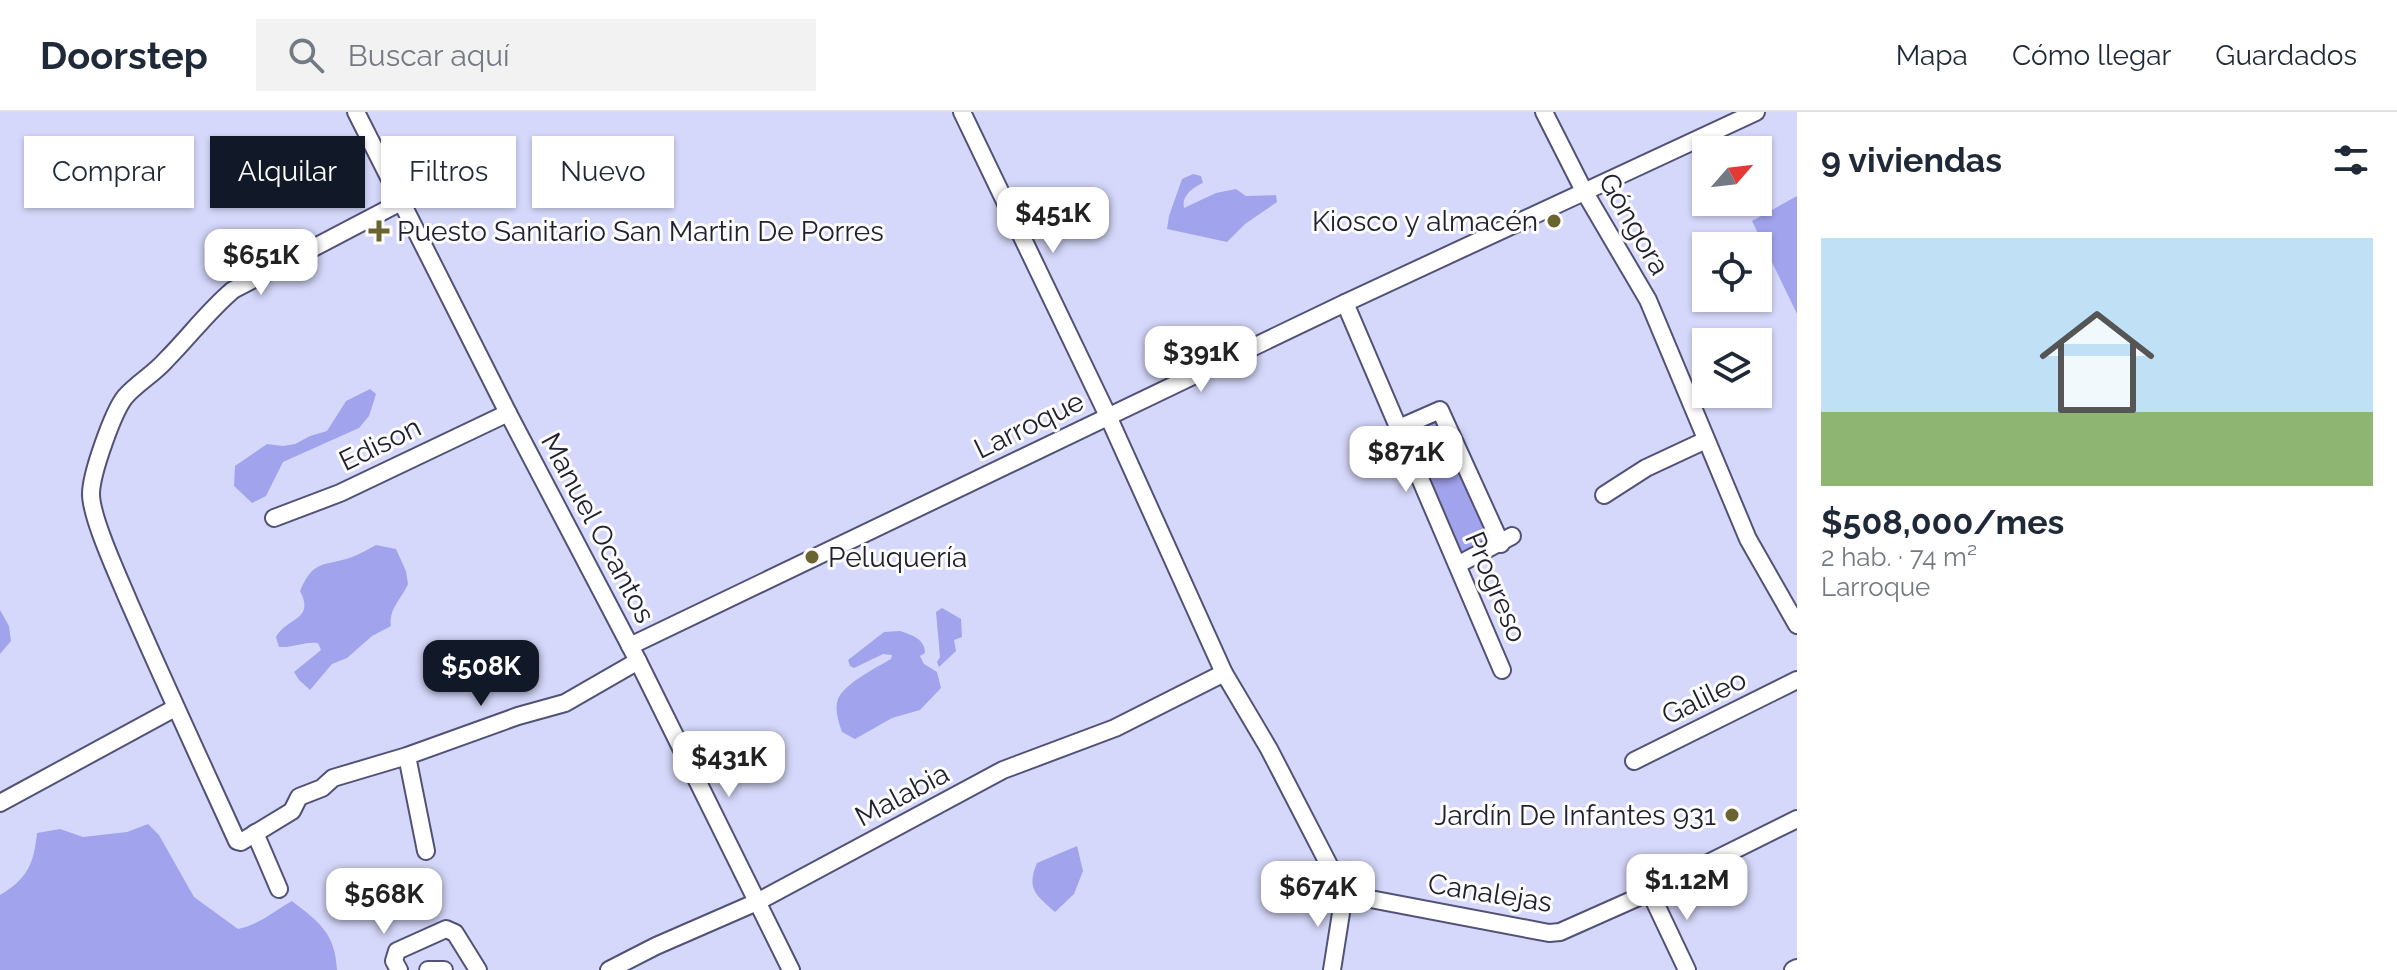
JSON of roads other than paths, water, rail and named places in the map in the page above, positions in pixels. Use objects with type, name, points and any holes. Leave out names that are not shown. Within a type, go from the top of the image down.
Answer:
[{"type":"street","name":"Manuel Ocantos","points":[[356,112],[381,162]]},
{"type":"street","points":[[962,112],[1108,416],[1224,673],[1269,749],[1344,894],[1332,970]]},
{"type":"street","name":"Góngora","points":[[1544,112],[1584,191],[1648,300],[1748,539],[1797,625]]},
{"type":"street","name":"Larroque","points":[[255,833],[292,811],[299,797],[322,788],[333,778],[565,703],[634,653],[1108,416],[1756,112]]},
{"type":"street","points":[[279,889],[255,833],[241,842],[237,841],[114,567],[91,492],[112,421],[126,396],[165,362],[233,290],[390,208]]},
{"type":"street","name":"Manuel Ocantos","points":[[404,208],[634,653],[791,970]]},
{"type":"street","name":"Progreso","points":[[1345,303],[1502,670]]},
{"type":"street","points":[[1399,428],[1440,410],[1506,540],[1459,564]]},
{"type":"street","name":"Edison","points":[[274,518],[340,493],[508,413]]},
{"type":"street","points":[[1604,495],[1646,468],[1706,440]]},
{"type":"street","name":"Malabia","points":[[609,970],[757,902],[1003,770],[1115,728],[1224,673]]},
{"type":"street","name":"Galileo","points":[[1634,761],[1797,680]]},
{"type":"street","points":[[0,803],[175,708]]},
{"type":"street","points":[[407,756],[426,851]]},
{"type":"street","name":"Canalejas","points":[[1344,894],[1549,933],[1567,929],[1650,892],[1797,819]]},
{"type":"street","points":[[1650,892],[1687,970]]},
{"type":"street","points":[[399,970],[394,961],[397,951],[446,929],[455,933],[478,970]]},
{"type":"street","points":[[428,970],[444,970]]},
{"type":"place","name":"Kiosco y almacén","points":[[1554,221]]},
{"type":"place","name":"Puesto Sanitario San Martin De Porres","points":[[379,231]]},
{"type":"place","name":"Peluquería","points":[[812,557]]},
{"type":"place","name":"Jardín De Infantes 931","points":[[1732,815]]}]
